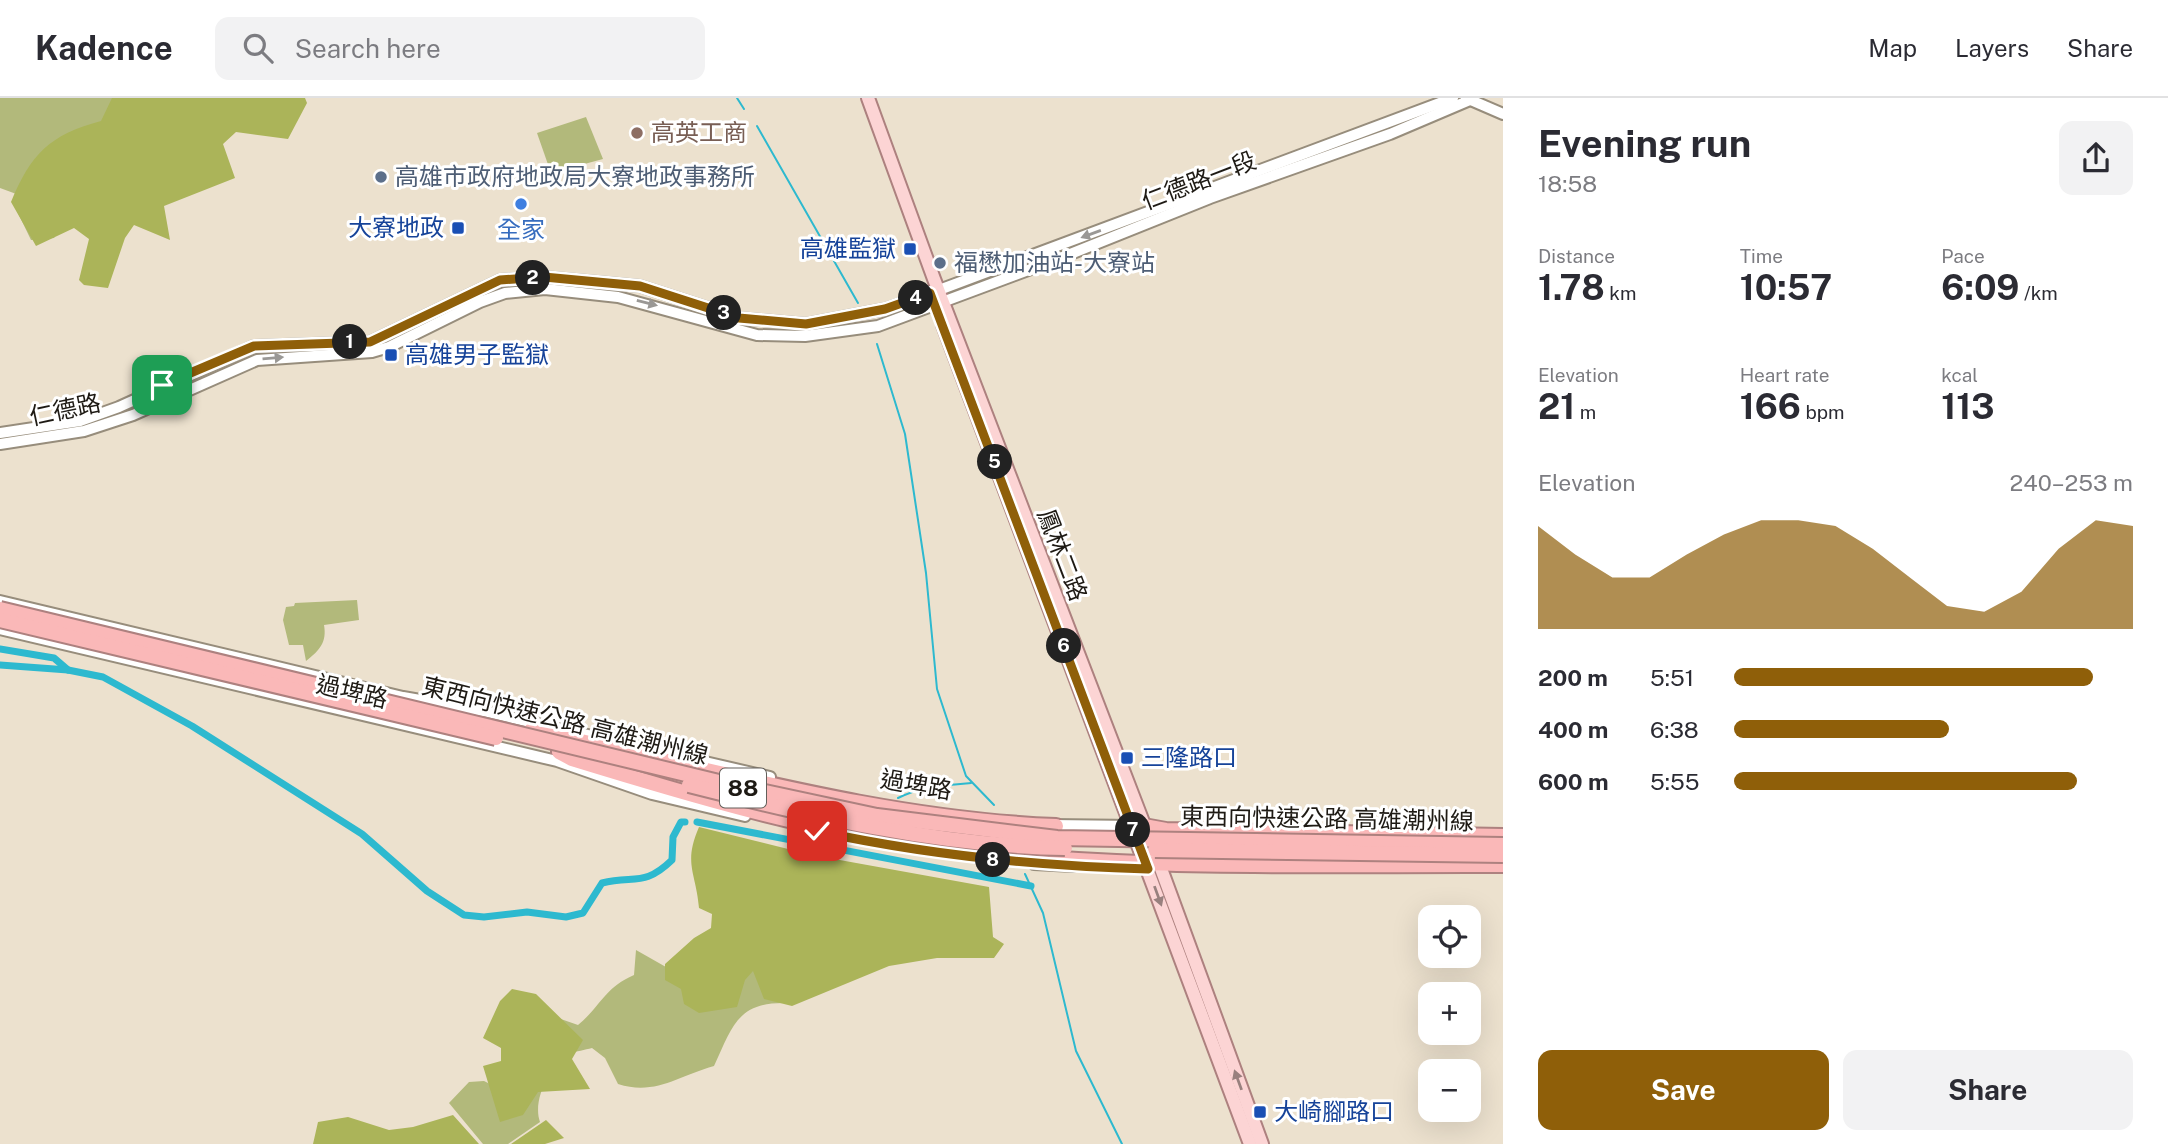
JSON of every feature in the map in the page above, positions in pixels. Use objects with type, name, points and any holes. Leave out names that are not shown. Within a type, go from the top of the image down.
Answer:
[{"type":"highway","name":"東西向快速公路 高雄潮州線","points":[[0,609],[823,806],[982,831],[1057,838],[1503,845]]},
{"type":"highway","name":"東西向快速公路 高雄潮州線","points":[[0,620],[875,827],[981,842],[1057,848],[1503,855]]},
{"type":"highway","points":[[402,705],[563,737],[825,797],[993,823],[1056,826]]},
{"type":"highway","points":[[559,752],[654,784],[819,825],[920,845],[1154,865],[1503,865]]},
{"type":"highway","points":[[1138,826],[1170,830],[1503,836]]},
{"type":"main road","name":"鳳林二路","points":[[860,98],[1262,1144]]},
{"type":"main road","name":"鳳林二路","points":[[868,98],[937,298]]},
{"type":"main road","name":"鳳林二路","points":[[1154,865],[1250,1144]]},
{"type":"street","name":"仁德路一段","points":[[937,298],[1453,98]]},
{"type":"street","name":"仁德路一段","points":[[937,298],[1391,134],[1468,99]]},
{"type":"street","points":[[1468,99],[1503,114]]},
{"type":"street","name":"仁德路","points":[[0,433],[80,421],[119,407],[254,346],[370,342],[500,280],[544,277],[640,286],[739,318],[806,324],[937,298]]},
{"type":"street","name":"仁德路","points":[[0,444],[84,430],[121,419],[257,360],[372,352],[389,347],[480,302],[505,293],[545,289],[618,297],[757,335],[805,335],[853,330],[890,322],[937,298]]},
{"type":"street","name":"過埤路","points":[[0,601],[403,697],[482,710],[924,810],[1056,826],[1503,830]]},
{"type":"street","name":"過埤路","points":[[0,629],[543,758],[652,794],[862,841],[1057,866],[1503,871]]},
{"type":"green space","points":[[0,98],[129,98],[54,238],[31,240],[18,213],[19,195],[0,188]]},
{"type":"green space","points":[[112,98],[305,98],[307,103],[288,139],[236,132],[223,144],[235,178],[164,206],[170,240],[134,225],[125,238],[108,288],[84,285],[79,280],[89,239],[74,228],[36,246],[11,202],[26,171],[44,149],[68,133],[101,121]]},
{"type":"green space","points":[[586,117],[603,159],[551,173],[537,133]]},
{"type":"green space","points":[[357,600],[359,620],[324,625],[321,645],[306,661],[303,645],[289,645],[283,620],[286,607],[294,606],[295,603]]},
{"type":"green space","points":[[699,827],[812,855],[989,887],[993,937],[1004,944],[994,958],[937,958],[889,966],[792,1006],[764,999],[753,971],[745,980],[737,1007],[699,1013],[684,1004],[681,989],[665,980],[665,964],[694,938],[711,928],[712,914],[699,908],[692,868],[692,850]]},
{"type":"green space","points":[[726,937],[789,1003],[772,1003],[748,1011],[733,1028],[714,1066],[655,1086],[631,1087],[618,1084],[605,1058],[592,1048],[572,1053],[556,1066],[544,1084],[538,1104],[540,1122],[508,1144],[483,1144],[449,1103],[469,1082],[484,1081],[500,1089],[555,1017],[578,1025],[609,992],[634,975],[636,950],[673,971]]},
{"type":"green space","points":[[512,989],[536,994],[583,1040],[572,1059],[590,1089],[538,1092],[523,1115],[500,1122],[483,1066],[501,1061],[501,1048],[483,1038],[500,1001]]},
{"type":"green space","points":[[453,1115],[479,1144],[313,1144],[318,1122],[348,1117],[389,1130],[413,1127]]},
{"type":"green space","points":[[546,1120],[564,1138],[545,1144],[511,1144]]},
{"type":"waterway","points":[[737,98],[744,109]]},
{"type":"waterway","points":[[757,126],[858,303]]},
{"type":"waterway","points":[[877,344],[905,434],[926,573],[937,689],[966,776],[994,805]]},
{"type":"waterway","points":[[0,649],[54,658],[68,670]]},
{"type":"waterway","points":[[0,665],[68,670],[103,677],[192,726],[362,834],[427,891],[464,915],[484,917],[527,912],[566,917],[583,913],[602,883],[646,877],[672,860],[673,837],[681,822],[685,822]]},
{"type":"waterway","points":[[898,798],[943,785],[971,783]]},
{"type":"waterway","points":[[697,822],[1031,886]]},
{"type":"waterway","points":[[1025,874],[1043,913],[1076,1051],[1122,1144]]},
{"type":"place","name":"高英工商","points":[[637,133]]},
{"type":"place","name":"高雄市政府地政局大寮地政事務所","points":[[381,177]]},
{"type":"place","name":"全家","points":[[521,204]]},
{"type":"place","name":"大寮地政","points":[[458,228]]},
{"type":"place","name":"高雄監獄","points":[[910,249]]},
{"type":"place","name":"福懋加油站-大寮站","points":[[940,263]]},
{"type":"place","name":"高雄男子監獄","points":[[391,355]]},
{"type":"place","name":"三隆路口","points":[[1127,758]]},
{"type":"place","name":"大崎腳路口","points":[[1260,1112]]},
{"type":"route","points":[[162,385],[254,346],[270,343],[370,342],[500,280],[544,277],[640,286],[739,318],[758,322],[806,324],[849,318],[930,293],[1148,869],[1057,866],[919,851],[817,831]]}]
